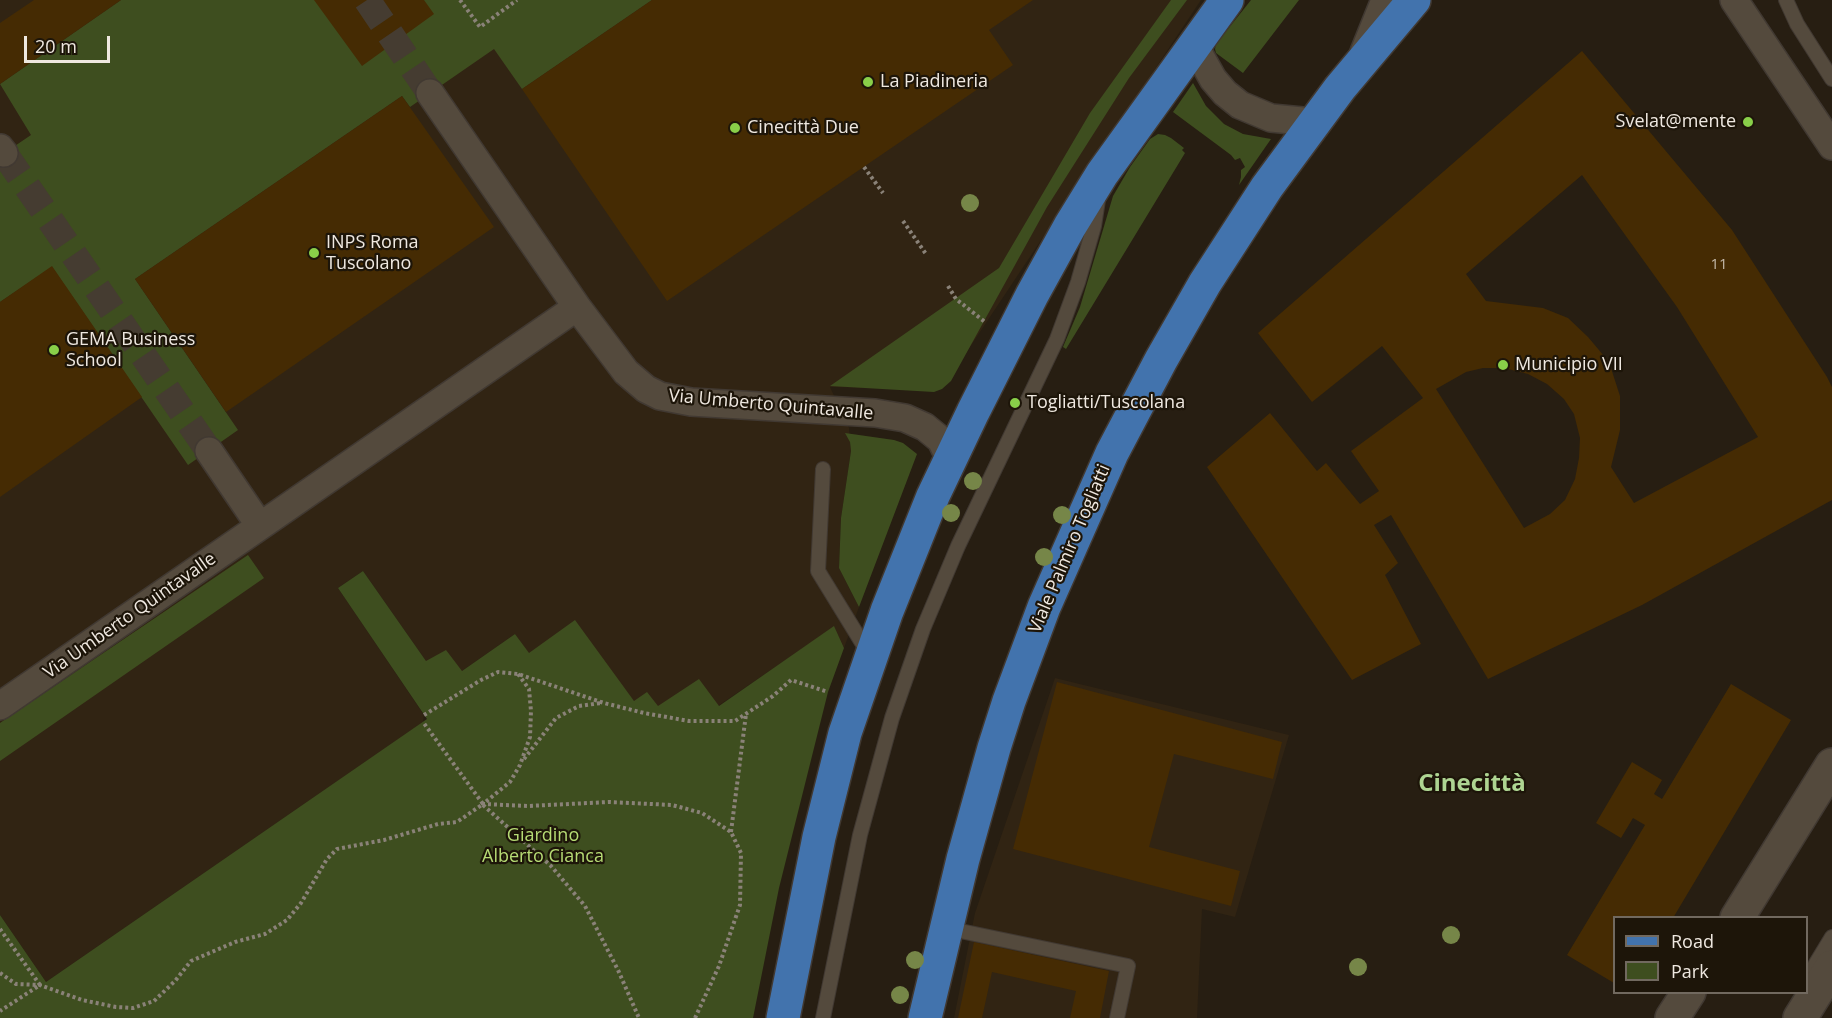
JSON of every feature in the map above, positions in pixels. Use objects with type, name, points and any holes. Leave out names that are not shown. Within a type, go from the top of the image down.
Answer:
[{"type":"main road","points":[[783,1018],[827,800],[853,706],[907,559],[950,459],[1070,226],[1102,174],[1227,0]]},
{"type":"main road","name":"Viale Palmiro Togliatti","points":[[924,1018],[991,759],[1009,701],[1044,607],[1096,487],[1129,419],[1205,283],[1267,187],[1314,122],[1414,0]]},
{"type":"street","name":"Viale Palmiro Togliatti","points":[[1358,67],[1385,0]]},
{"type":"street","points":[[1734,0],[1832,146]]},
{"type":"street","points":[[1194,45],[1214,79],[1225,93],[1240,105],[1271,118],[1314,122]]},
{"type":"street","name":"Via Umberto Quintavalle","points":[[430,93],[577,307],[626,372],[639,384],[660,396],[692,402],[889,415],[914,422],[936,435],[950,459]]},
{"type":"street","name":"Via Umberto Quintavalle","points":[[0,706],[577,307]]},
{"type":"street","points":[[209,451],[260,526]]},
{"type":"street","points":[[1738,916],[1832,765]]},
{"type":"street","points":[[1800,1018],[1832,967]]},
{"type":"street","points":[[1672,1018],[1688,994]]},
{"type":"lane","points":[[1786,0],[1797,24],[1832,79]]},
{"type":"lane","points":[[824,1018],[860,835],[892,718],[923,629],[958,546],[1057,339],[1094,226],[1102,174]]},
{"type":"lane","points":[[823,469],[819,571],[871,656]]},
{"type":"lane","points":[[946,928],[1128,966],[1117,1018]]},
{"type":"lane","points":[[1808,977],[1832,938]]},
{"type":"path","points":[[460,0],[480,27],[517,0]]},
{"type":"path","points":[[864,167],[883,193]]},
{"type":"path","points":[[903,222],[926,254]]},
{"type":"path","points":[[948,285],[956,298],[989,325]]},
{"type":"path","points":[[424,715],[498,672],[518,674],[604,703],[689,721],[735,721],[791,680],[834,694]]},
{"type":"path","points":[[518,674],[529,689],[531,711],[530,737],[520,765]]},
{"type":"path","points":[[0,973],[16,984],[40,985],[81,1000],[116,1007],[134,1008],[154,1001],[175,981],[191,961],[235,942],[265,934],[287,920],[301,903],[327,859],[337,849],[384,840],[438,824],[457,822],[510,782],[520,765],[556,718],[579,706],[604,703]]},
{"type":"path","points":[[730,832],[746,714]]},
{"type":"path","points":[[423,722],[483,804],[551,866],[585,906],[618,970],[639,1018]]},
{"type":"path","points":[[483,804],[528,806],[609,802],[672,805],[702,813],[730,832],[741,853],[740,905],[719,966],[695,1018]]},
{"type":"path","points":[[0,929],[40,985]]},
{"type":"path","points":[[0,1011],[40,985]]},
{"type":"shaded area","points":[[0,0],[1201,0],[942,389],[830,387],[849,428],[851,451],[841,518],[839,568],[859,607],[844,648],[834,627],[718,706],[658,707],[635,701],[528,653],[515,634],[462,671],[426,661],[363,571],[338,588],[424,715],[423,722],[46,982],[0,915]]},
{"type":"shaded area","points":[[1055,678],[1289,735],[1235,917],[1202,909],[1197,1018],[954,1018],[975,913]]},
{"type":"green space","points":[[121,0],[652,0],[522,89],[494,49],[410,107],[402,96],[135,279],[238,430],[188,465],[52,267],[0,302],[0,156],[31,135],[0,84]]},
{"type":"green space","points":[[1171,0],[1187,0],[1129,78],[1047,207],[951,381],[942,389],[934,392],[830,386],[999,268],[1090,113]]},
{"type":"green space","points":[[1251,0],[1299,0],[1243,73],[1216,53],[1215,49],[1216,44]]},
{"type":"green space","points":[[1193,83],[1206,106],[1224,124],[1243,134],[1271,139],[1239,185],[1241,170],[1245,167],[1240,158],[1235,160],[1173,112]]},
{"type":"green space","points":[[1158,134],[1171,138],[1184,148],[1182,150],[1185,153],[1066,349],[1063,347],[1080,307],[1113,196],[1150,139]]},
{"type":"green space","points":[[845,433],[894,440],[903,443],[917,454],[859,607],[839,568],[841,518],[851,451],[850,442]]},
{"type":"green space","points":[[248,555],[264,578],[0,761],[0,723]]},
{"type":"green space","name":"Giardino Alberto Cianca","points":[[363,571],[426,661],[446,650],[462,671],[515,634],[529,653],[575,620],[634,701],[647,692],[658,706],[699,679],[719,706],[834,626],[844,648],[828,692],[779,888],[753,1018],[0,1018],[0,915],[46,982],[427,719],[338,588]]},
{"type":"building","points":[[34,0],[121,0],[0,84],[0,23]]},
{"type":"building","points":[[314,0],[424,0],[434,14],[362,66]]},
{"type":"building","name":"Cinecittà Due","points":[[652,0],[1033,0],[989,30],[1013,65],[667,301],[522,89]]},
{"type":"building","name":"Municipio VII","points":[[1582,51],[1732,230],[1827,377],[1832,387],[1832,500],[1642,605],[1488,679],[1391,515],[1374,525],[1398,563],[1385,575],[1421,644],[1352,680],[1207,467],[1270,413],[1317,471],[1326,463],[1360,504],[1379,491],[1351,451],[1423,398],[1382,346],[1312,402],[1258,333]],"holes":[[[1582,175],[1677,307],[1758,437],[1634,503],[1611,467],[1620,430],[1620,396],[1609,362],[1568,318],[1543,308],[1486,301],[1466,274]],[[1483,368],[1504,368],[1528,374],[1547,384],[1564,399],[1574,414],[1580,438],[1575,479],[1565,500],[1550,514],[1524,528],[1436,389],[1466,372]]]},
{"type":"building","name":"INPS Roma Tuscolano","points":[[402,96],[494,227],[226,412],[135,279]]},
{"type":"building","name":"GEMA Business School","points":[[52,266],[142,397],[0,497],[0,302]]},
{"type":"building","points":[[1057,682],[1282,742],[1273,779],[1174,754],[1149,847],[1240,871],[1231,906],[1013,849]]},
{"type":"building","points":[[1731,684],[1791,720],[1674,916],[1613,916],[1613,982],[1567,955],[1645,825],[1633,818],[1621,838],[1596,823],[1632,762],[1662,780],[1654,794],[1662,799]]},
{"type":"building","points":[[974,942],[1109,971],[1100,1018],[1070,1018],[1076,991],[992,972],[982,1018],[958,1018]]},
{"type":"tunnel","points":[[367,0],[430,93]]},
{"type":"tunnel","points":[[4,153],[209,451]]},
{"type":"place","name":"La Piadineria","points":[[868,82]]},
{"type":"place","name":"Svelat@mente","points":[[1748,122]]},
{"type":"place","name":"Cinecittà Due","points":[[735,128]]},
{"type":"place","name":"INPS Roma Tuscolano","points":[[314,253]]},
{"type":"place","name":"GEMA Business School","points":[[54,350]]},
{"type":"place","name":"Municipio VII","points":[[1503,365]]},
{"type":"place","name":"Togliatti/Tuscolana","points":[[1015,403]]},
{"type":"district","name":"Cinecittà","points":[[1472,784]]}]
